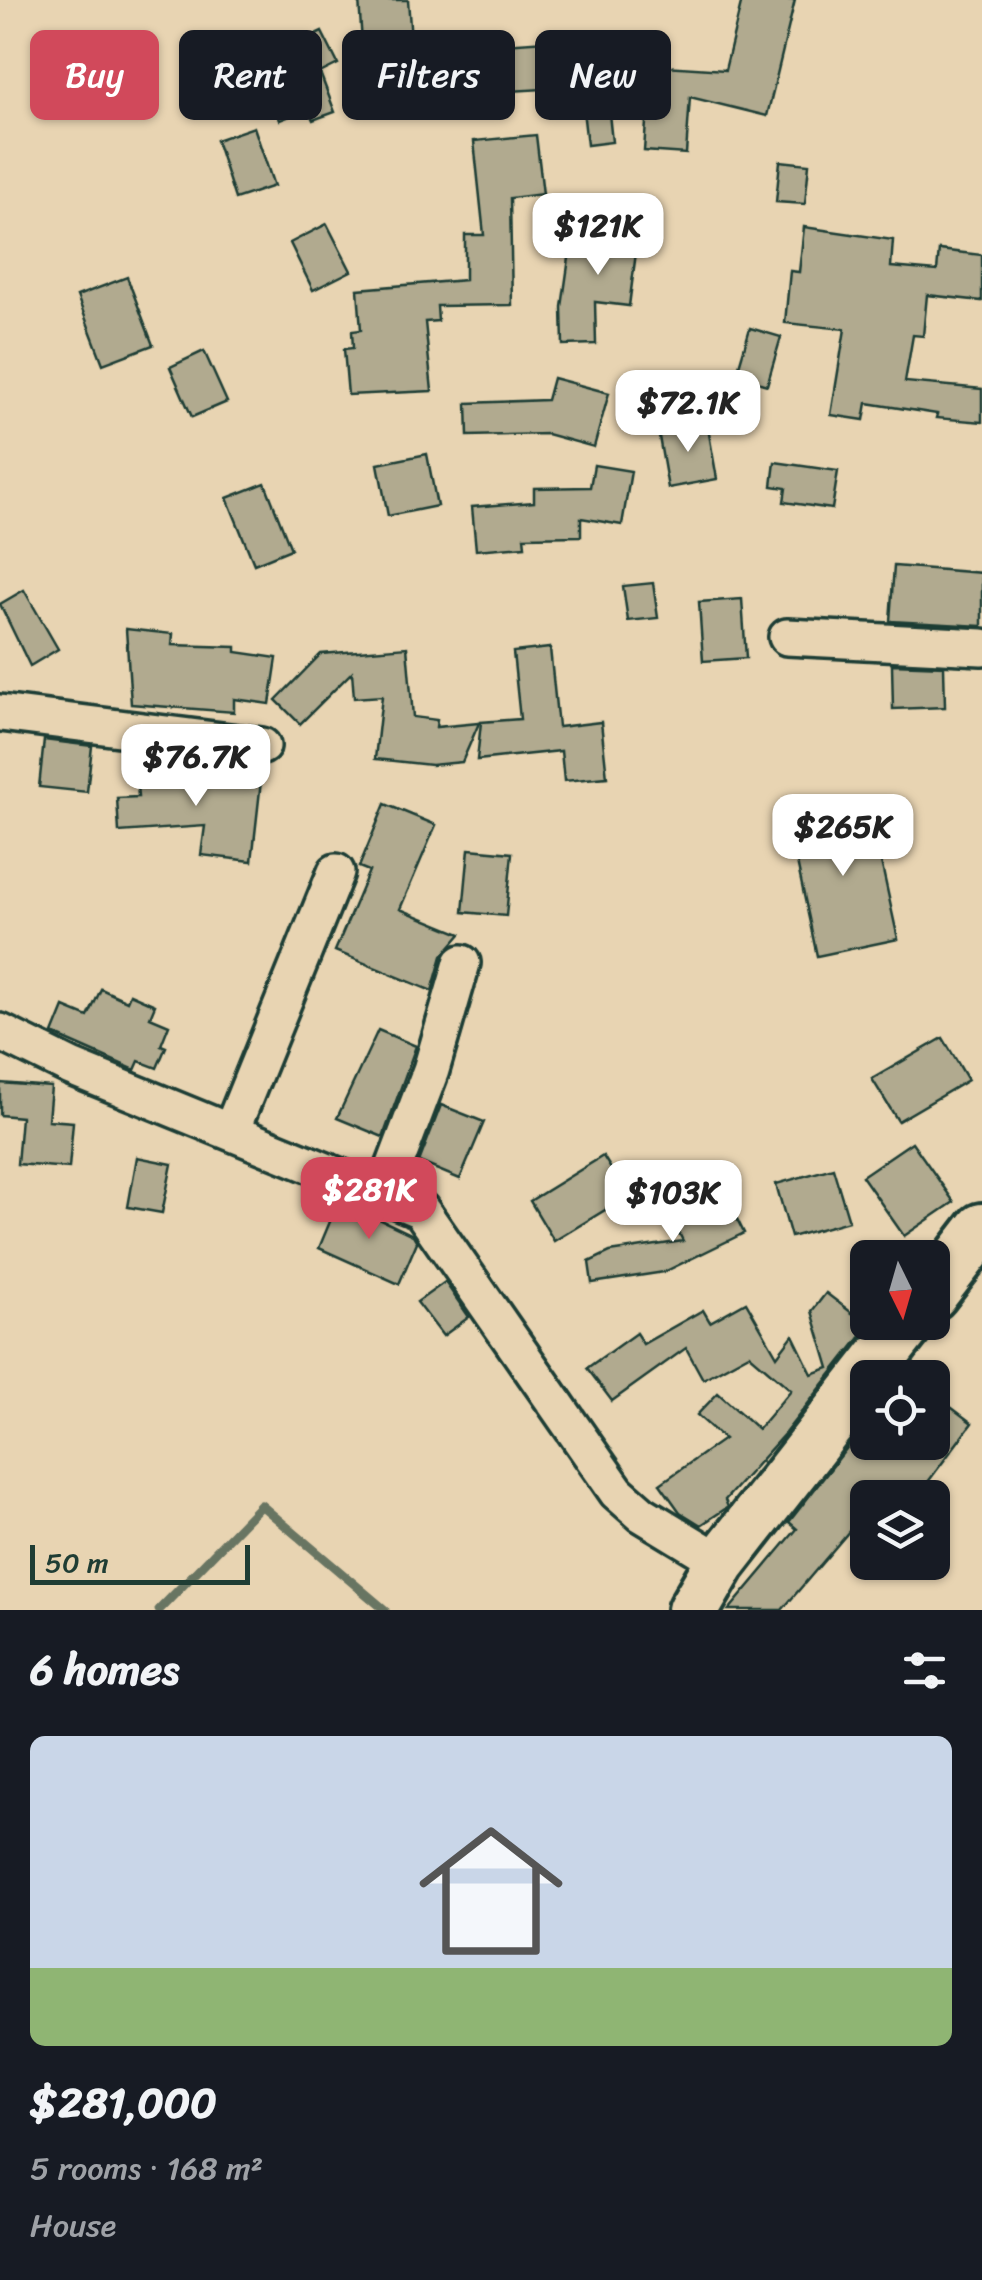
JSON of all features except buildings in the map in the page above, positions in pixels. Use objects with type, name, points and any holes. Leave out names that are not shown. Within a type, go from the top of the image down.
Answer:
[{"type":"street","points":[[787,637],[982,647]]},
{"type":"street","points":[[0,713],[262,746]]},
{"type":"street","points":[[231,1132],[336,872]]},
{"type":"street","points":[[384,1194],[430,1070],[462,963]]},
{"type":"street","points":[[0,1032],[71,1067],[421,1210],[617,1492],[642,1514],[720,1562]]},
{"type":"street","points":[[950,1271],[982,1230]]},
{"type":"street","points":[[694,1610],[720,1562],[895,1340]]},
{"type":"waterway","points":[[159,1610],[261,1505],[385,1610]]}]
